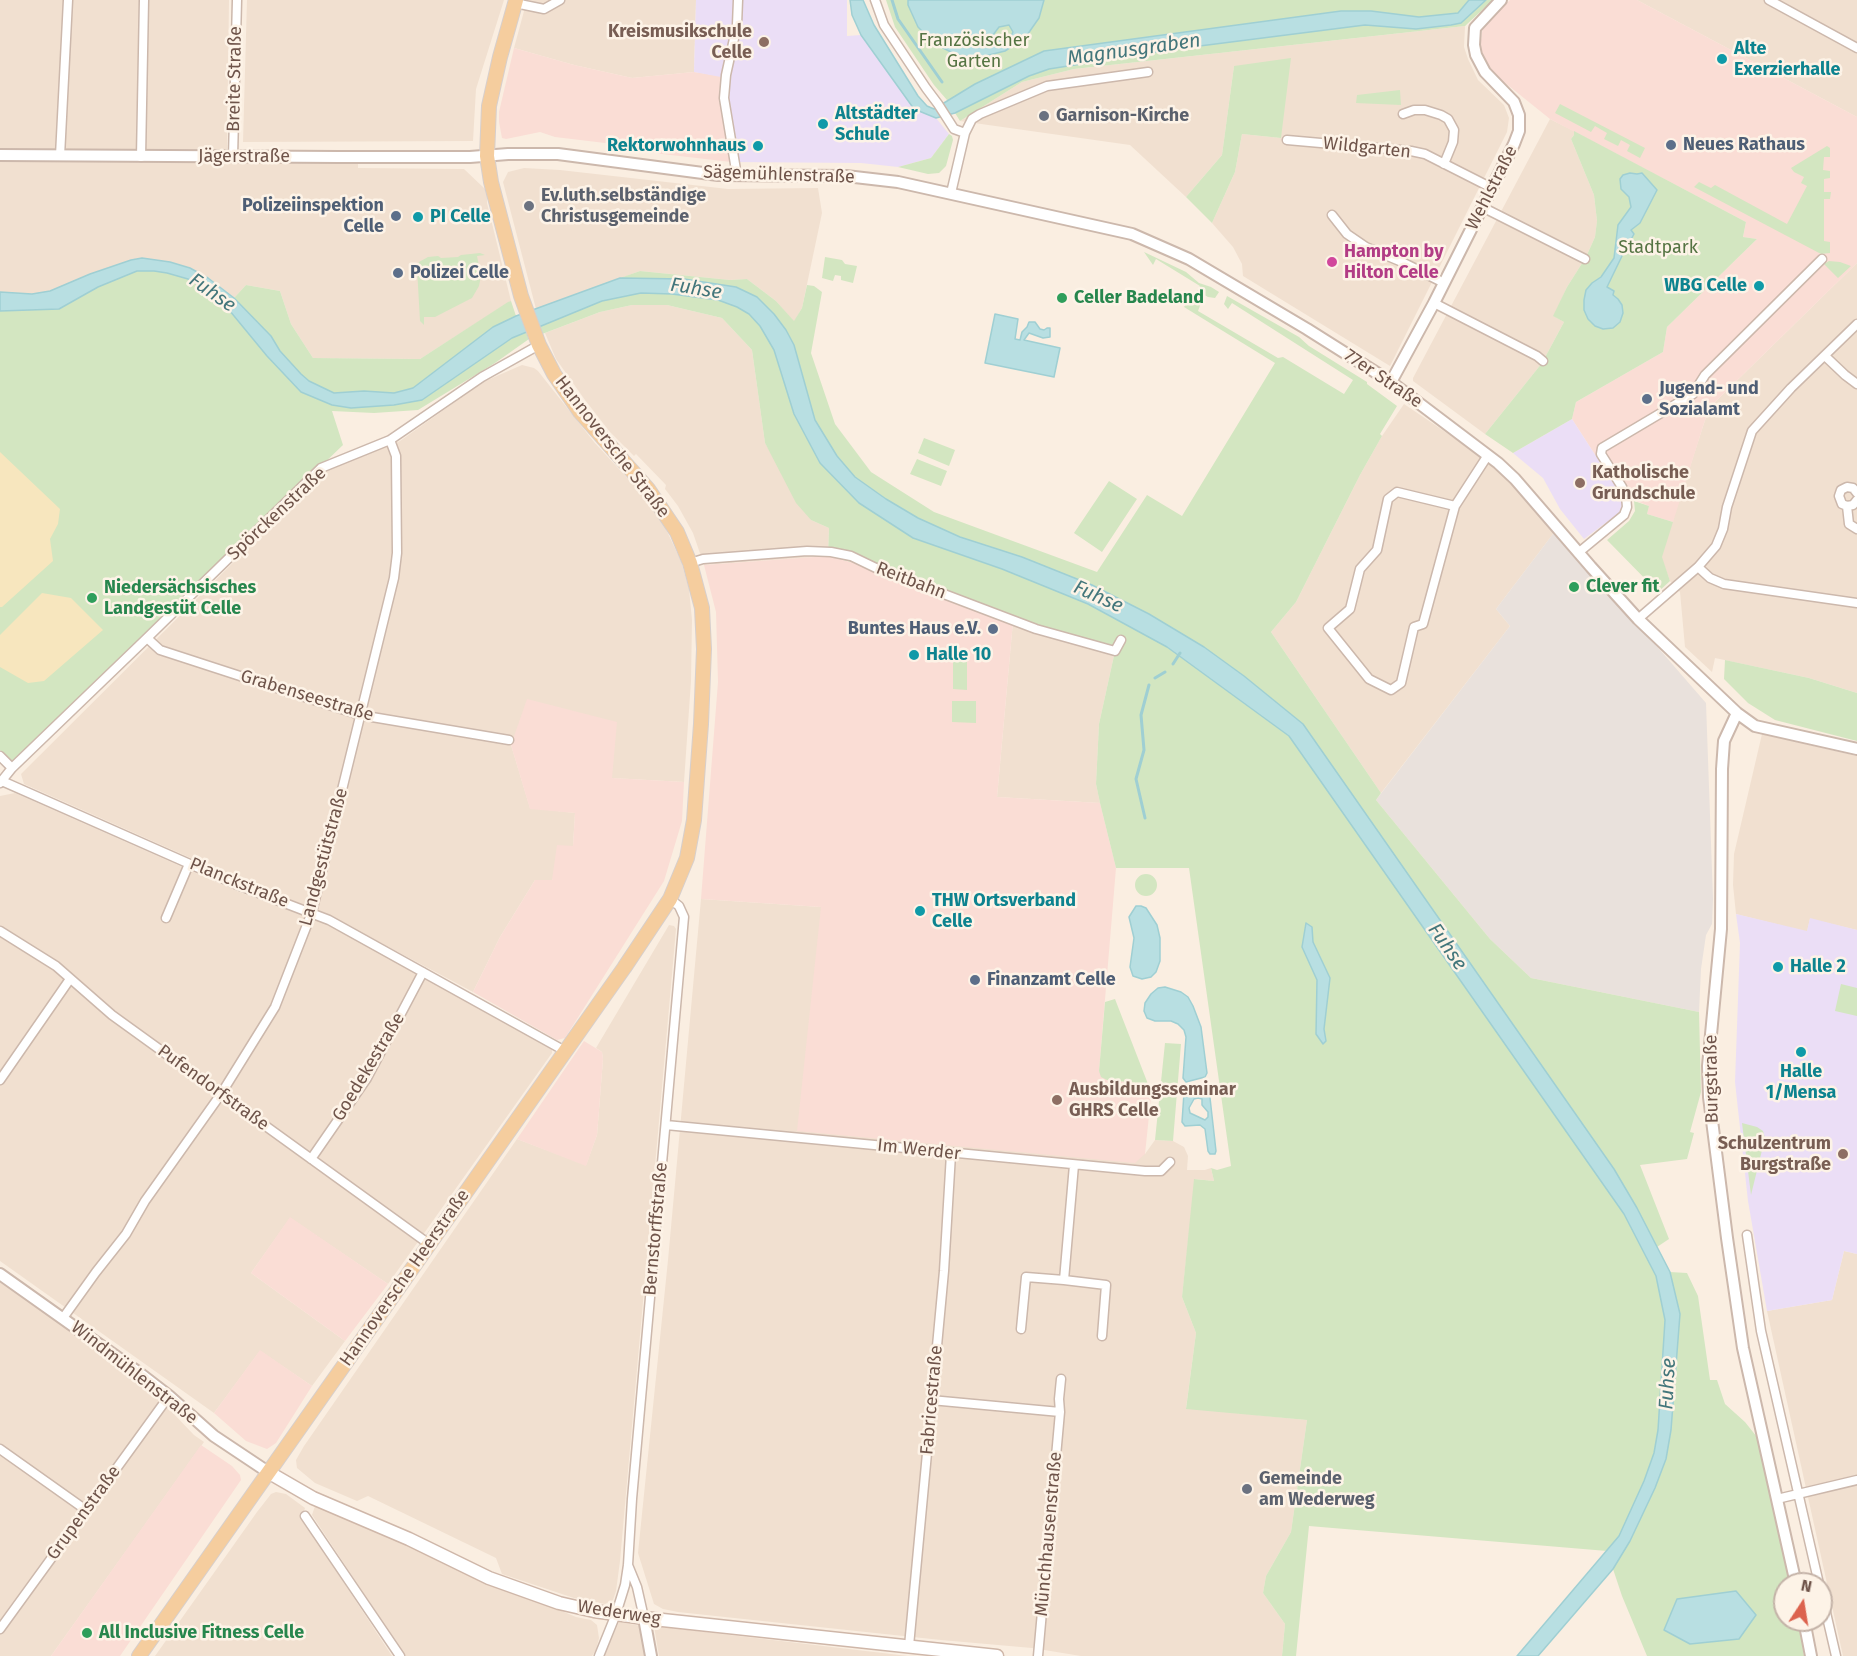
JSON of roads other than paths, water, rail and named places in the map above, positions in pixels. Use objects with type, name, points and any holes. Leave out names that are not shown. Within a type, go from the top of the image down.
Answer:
[{"type":"main road","name":"Hannoversche Straße","points":[[515,2],[497,66],[489,106],[487,156],[491,182],[525,307],[538,342],[554,374],[580,412],[634,472],[677,532],[690,563],[702,608],[704,649],[701,724],[693,828],[687,858],[670,898]]},
{"type":"main road","name":"Hannoversche Heerstraße","points":[[139,1656],[624,968],[670,898]]},
{"type":"main road","name":"Wederweg","points":[[268,1472],[314,1498],[409,1539],[489,1578],[559,1603],[644,1618],[997,1656]]},
{"type":"street","points":[[60,156],[68,0]]},
{"type":"street","points":[[141,157],[144,0]]},
{"type":"street","name":"Breite Straße","points":[[233,158],[237,0]]},
{"type":"street","points":[[515,2],[544,9],[560,0]]},
{"type":"street","points":[[736,176],[724,98],[726,75],[737,25],[738,0]]},
{"type":"street","points":[[875,0],[884,25],[945,117],[954,129],[966,129]]},
{"type":"street","name":"Wehlstraße","points":[[1391,382],[1444,284],[1517,138],[1520,121],[1514,102],[1485,72],[1476,55],[1473,40],[1475,28],[1501,0]]},
{"type":"street","points":[[1769,0],[1857,48]]},
{"type":"street","points":[[951,193],[966,129],[972,119],[980,114],[1047,86],[1148,72]]},
{"type":"street","name":"Wildgarten","points":[[1403,114],[1425,110],[1448,119],[1454,130],[1453,142],[1444,164]]},
{"type":"street","name":"Wildgarten","points":[[1287,140],[1425,154],[1492,188]]},
{"type":"street","name":"Sägemühlenstraße","points":[[487,156],[558,154],[736,176],[846,176],[898,182],[1032,211]]},
{"type":"street","name":"Jägerstraße","points":[[0,155],[233,158],[487,156]]},
{"type":"street","points":[[1482,207],[1585,259]]},
{"type":"street","name":"77er Straße","points":[[1032,211],[1132,234],[1189,259],[1391,382],[1515,478],[1578,553],[1638,619],[1737,713],[1755,726],[1857,749]]},
{"type":"street","points":[[1332,215],[1347,234],[1366,248],[1402,262],[1444,284]]},
{"type":"street","points":[[1578,553],[1624,515],[1627,507],[1622,487],[1600,453],[1602,448],[1693,394],[1705,375],[1822,259]]},
{"type":"street","points":[[1434,303],[1543,361]]},
{"type":"street","points":[[1638,619],[1698,567],[1716,546],[1752,431],[1791,388],[1857,324]]},
{"type":"street","name":"Spörckenstraße","points":[[1,782],[12,768],[321,468],[390,441],[482,377],[538,342]]},
{"type":"street","points":[[1825,356],[1857,384]]},
{"type":"street","name":"Landgestütstraße","points":[[63,1318],[126,1234],[221,1094],[275,1006],[312,912],[394,578],[397,553],[396,456],[390,441]]},
{"type":"street","points":[[1455,506],[1397,492],[1388,499],[1377,550],[1360,569],[1350,609],[1328,628],[1369,680],[1390,690],[1401,683],[1414,627],[1423,624],[1455,506],[1488,455]]},
{"type":"street","points":[[1857,493],[1850,488],[1841,490],[1839,499],[1847,506],[1853,505],[1857,500]]},
{"type":"street","points":[[1847,506],[1849,524],[1857,529]]},
{"type":"street","name":"Reitbahn","points":[[690,563],[703,559],[807,550],[831,552],[850,556],[1036,629],[1115,651],[1120,640]]},
{"type":"street","points":[[1698,567],[1710,578],[1724,584],[1857,603]]},
{"type":"street","name":"Grabenseestraße","points":[[147,638],[160,650],[360,715],[509,740]]},
{"type":"street","name":"Burgstraße","points":[[1737,713],[1724,741],[1721,929],[1707,1066],[1709,1097],[1743,1348],[1793,1572]]},
{"type":"street","points":[[0,756],[12,768]]},
{"type":"street","name":"Planckstraße","points":[[1,782],[235,884],[329,920],[565,1051]]},
{"type":"street","points":[[166,918],[189,864]]},
{"type":"street","name":"Bernstorffstraße","points":[[601,1654],[625,1585],[628,1565],[684,916],[680,906],[670,898]]},
{"type":"street","name":"Pufendorfstraße","points":[[0,931],[56,966],[112,1016],[429,1244]]},
{"type":"street","name":"Goedekestraße","points":[[311,1159],[367,1078],[423,972]]},
{"type":"street","points":[[0,1080],[70,979]]},
{"type":"street","name":"Im Werder","points":[[666,1125],[1145,1172],[1161,1171],[1170,1162]]},
{"type":"street","name":"Fabricestraße","points":[[909,1647],[944,1271],[951,1154]]},
{"type":"street","points":[[1064,1280],[1074,1165]]},
{"type":"street","points":[[1748,1235],[1761,1331],[1816,1572]]},
{"type":"street","name":"Windmühlenstraße","points":[[0,1274],[169,1396],[214,1436],[268,1472]]},
{"type":"street","points":[[1021,1329],[1026,1277],[1064,1280],[1106,1286],[1102,1336]]},
{"type":"street","name":"Münchhausenstraße","points":[[1038,1656],[1061,1379]]},
{"type":"street","name":"Grupenstraße","points":[[0,1629],[169,1396]]},
{"type":"street","points":[[931,1400],[1060,1412]]},
{"type":"street","points":[[0,1449],[86,1510]]},
{"type":"street","points":[[1778,1499],[1857,1480]]},
{"type":"street","points":[[305,1516],[400,1656]]},
{"type":"street","name":"Bernstorffstraße","points":[[628,1565],[637,1587],[644,1618]]},
{"type":"street","points":[[644,1618],[651,1656]]},
{"type":"street","points":[[1806,1632],[1811,1656]]},
{"type":"street","points":[[1830,1632],[1836,1656]]},
{"type":"water","name":"Magnusgraben","points":[[850,0],[863,0],[874,25],[918,96],[927,106],[934,109],[975,84],[1044,51],[1341,11],[1371,11],[1419,17],[1458,13],[1469,0],[1486,0],[1461,23],[1451,25],[1416,29],[1365,25],[1176,49],[1049,69],[1029,76],[955,113],[936,118],[914,109],[861,35],[852,15]]},
{"type":"water","points":[[908,0],[1044,0],[1039,18],[1025,38],[1005,51],[981,57],[957,55],[935,44],[918,27]],"holes":[[[1009,25],[1013,32],[1009,40],[1001,42],[993,35],[999,27]]]},
{"type":"water","points":[[1642,173],[1657,190],[1640,223],[1631,230],[1634,234],[1628,245],[1620,252],[1622,256],[1607,287],[1614,291],[1613,295],[1622,305],[1623,313],[1620,322],[1613,328],[1603,329],[1595,326],[1588,319],[1584,310],[1584,300],[1586,290],[1601,277],[1614,258],[1618,225],[1631,207],[1629,197],[1621,189],[1620,179],[1623,175]]},
{"type":"water","name":"Fuhse","points":[[142,258],[190,268],[208,278],[234,298],[271,336],[280,351],[301,374],[309,381],[334,393],[364,391],[394,393],[413,388],[493,327],[516,316],[620,278],[684,279],[736,287],[757,297],[786,330],[794,345],[815,420],[837,456],[855,477],[918,518],[960,537],[1022,557],[1092,585],[1149,614],[1204,647],[1303,724],[1614,1169],[1670,1272],[1680,1314],[1671,1430],[1666,1459],[1630,1541],[1613,1569],[1538,1656],[1517,1656],[1619,1536],[1654,1453],[1658,1430],[1665,1320],[1656,1276],[1624,1214],[1289,736],[1167,647],[1088,604],[1002,569],[913,538],[859,503],[820,463],[794,414],[774,350],[760,326],[749,314],[737,307],[718,300],[672,294],[641,293],[602,301],[512,338],[422,400],[394,405],[351,408],[332,405],[301,392],[267,356],[225,305],[204,288],[188,279],[167,273],[137,271],[98,287],[59,309],[0,311],[0,292],[32,294],[50,291],[90,274]]},
{"type":"water","points":[[995,314],[1018,319],[1015,339],[1020,340],[1029,322],[1035,322],[1040,329],[1050,328],[1050,337],[1043,338],[1029,333],[1024,340],[1060,348],[1054,377],[985,363]]},
{"type":"water","points":[[1136,906],[1146,908],[1157,925],[1160,938],[1160,961],[1156,972],[1151,977],[1142,979],[1133,976],[1130,967],[1134,938],[1129,917]]},
{"type":"water","points":[[1306,923],[1312,927],[1313,942],[1330,978],[1324,1029],[1326,1041],[1323,1044],[1316,1034],[1317,980],[1302,947]]},
{"type":"water","points":[[1165,987],[1181,992],[1188,997],[1193,1006],[1201,1027],[1207,1073],[1205,1077],[1186,1082],[1183,1078],[1186,1037],[1184,1030],[1171,1021],[1155,1021],[1147,1018],[1144,1011],[1145,1003],[1158,988]]},
{"type":"water","points":[[1207,1087],[1209,1089],[1215,1154],[1210,1154],[1208,1151],[1205,1129],[1200,1125],[1185,1126],[1182,1122],[1186,1090]],"holes":[[[1194,1099],[1202,1099],[1202,1105],[1208,1112],[1205,1120],[1190,1113],[1189,1108]]]},
{"type":"water","points":[[1736,1591],[1756,1615],[1739,1639],[1690,1644],[1664,1630],[1677,1599]]},
{"type":"waterway","points":[[892,0],[898,19],[942,82]]},
{"type":"waterway","points":[[1173,664],[1180,653]]},
{"type":"waterway","points":[[1155,678],[1165,672]]},
{"type":"waterway","points":[[1145,818],[1136,779],[1144,750],[1141,715],[1149,685]]},
{"type":"place","name":"Kreismusikschule Celle","points":[[764,42]]},
{"type":"place","name":"Alte Exerzierhalle","points":[[1722,59]]},
{"type":"place","name":"Garnison-Kirche","points":[[1044,116]]},
{"type":"place","name":"Altstädter Schule","points":[[823,124]]},
{"type":"place","name":"Neues Rathaus","points":[[1671,145]]},
{"type":"place","name":"Rektorwohnhaus","points":[[758,146]]},
{"type":"place","name":"Ev.luth.selbständige Christusgemeinde","points":[[529,206]]},
{"type":"place","name":"Polizeiinspektion Celle","points":[[396,216]]},
{"type":"place","name":"PI Celle","points":[[418,217]]},
{"type":"place","name":"Hampton by Hilton Celle","points":[[1332,262]]},
{"type":"place","name":"Polizei Celle","points":[[398,273]]},
{"type":"place","name":"WBG Celle","points":[[1759,286]]},
{"type":"place","name":"Celler Badeland","points":[[1062,298]]},
{"type":"place","name":"Jugend- und Sozialamt","points":[[1647,399]]},
{"type":"place","name":"Katholische Grundschule","points":[[1580,483]]},
{"type":"place","name":"Clever fit","points":[[1574,587]]},
{"type":"place","name":"Niedersächsisches Landgestüt Celle","points":[[92,598]]},
{"type":"place","name":"Buntes Haus e.V.","points":[[993,629]]},
{"type":"place","name":"Halle 10","points":[[914,655]]},
{"type":"place","name":"THW Ortsverband Celle","points":[[920,911]]},
{"type":"place","name":"Halle 2","points":[[1778,967]]},
{"type":"place","name":"Finanzamt Celle","points":[[975,980]]},
{"type":"place","name":"Halle 1/Mensa","points":[[1801,1052]]},
{"type":"place","name":"Ausbildungsseminar GHRS Celle","points":[[1057,1100]]},
{"type":"place","name":"Schulzentrum Burgstraße","points":[[1843,1154]]},
{"type":"place","name":"Gemeinde am Wederweg","points":[[1247,1489]]},
{"type":"place","name":"All Inclusive Fitness Celle","points":[[87,1633]]},
{"type":"park label","name":"Französischer Garten","points":[[974,51]]},
{"type":"park label","name":"Stadtpark","points":[[1658,248]]}]
